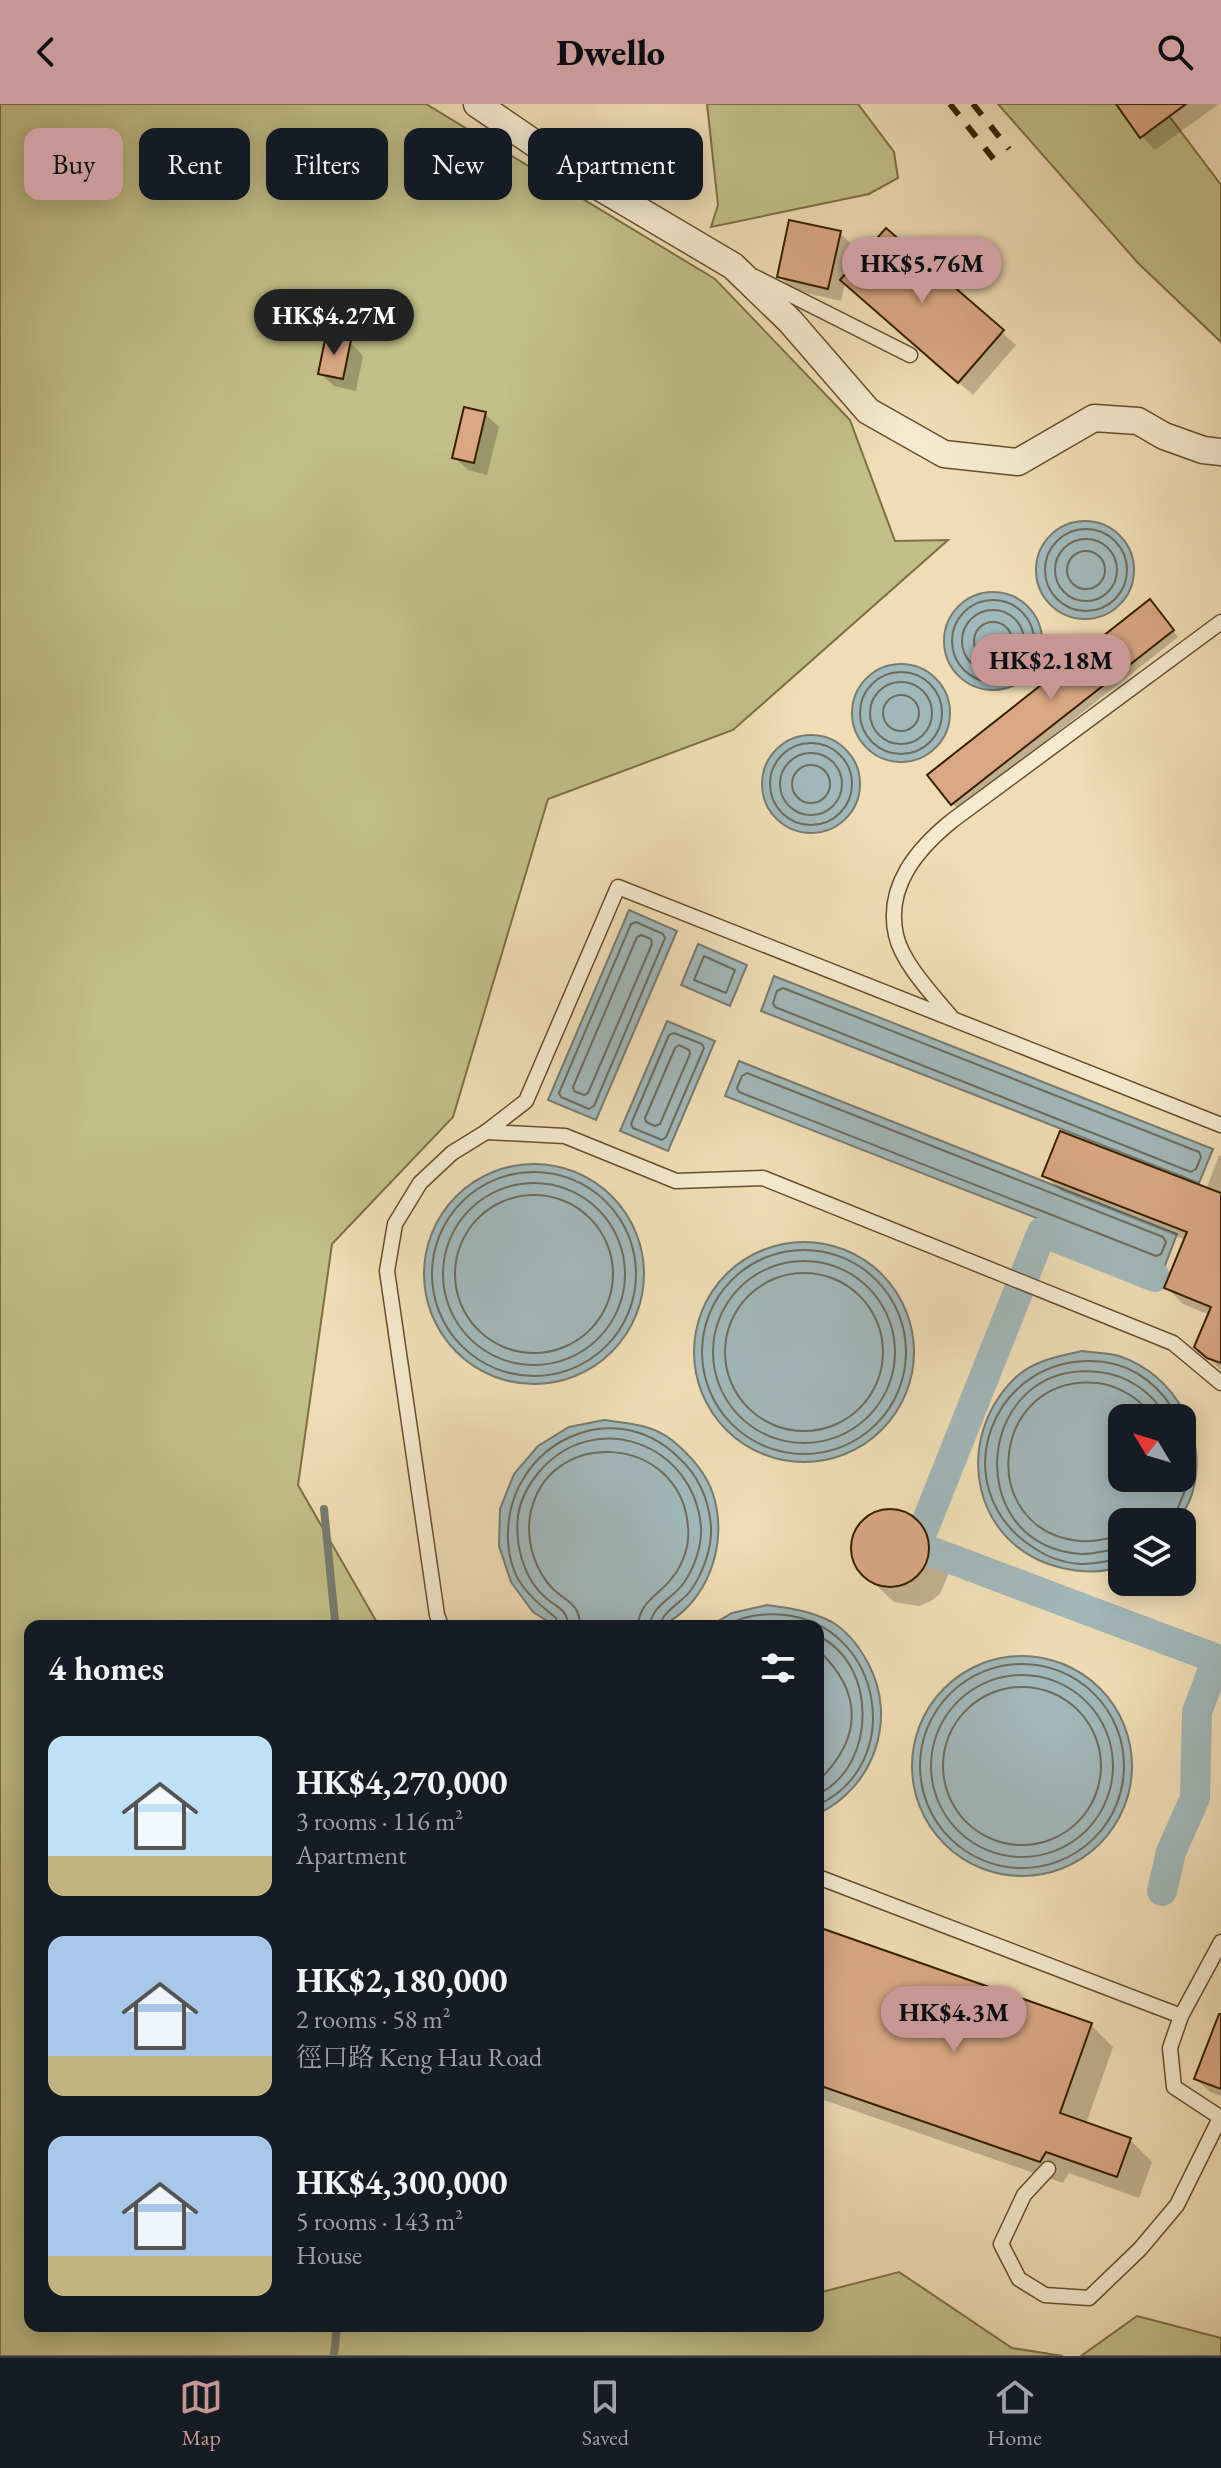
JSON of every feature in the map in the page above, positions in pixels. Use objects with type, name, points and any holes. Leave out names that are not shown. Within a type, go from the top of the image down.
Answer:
[{"type":"street","points":[[477,104],[591,182],[726,262],[790,321],[868,411],[944,454],[1018,462],[1094,418],[1138,421],[1164,436],[1203,450],[1221,452]]},
{"type":"lane","points":[[726,262],[910,355]]},
{"type":"lane","points":[[951,1018],[913,970],[896,936],[893,899],[908,866],[928,840],[953,820],[1221,622]]},
{"type":"lane","points":[[439,1620],[387,1271],[395,1224],[420,1183],[452,1153],[526,1101],[618,887],[1221,1125]]},
{"type":"lane","points":[[486,1132],[565,1136],[676,1181],[763,1178],[1173,1343],[1221,1383]]},
{"type":"lane","points":[[824,1879],[1181,2016]]},
{"type":"lane","points":[[1048,2169],[1024,2195],[1001,2244],[1019,2279],[1045,2295],[1089,2298],[1140,2249],[1177,2205],[1221,2118],[1174,2087],[1170,2048],[1181,2016],[1221,1942]]},
{"type":"shaded area","points":[[0,104],[426,104],[466,128],[404,128],[404,200],[512,200],[512,156],[528,166],[528,200],[585,200],[715,279],[850,420],[895,541],[948,540],[733,730],[548,799],[453,1117],[332,1244],[298,1485],[376,1620],[24,1620],[24,2332],[824,2332],[824,2291],[899,2272],[1012,2348],[1063,2356],[0,2356]]},
{"type":"shaded area","points":[[707,104],[858,104],[894,152],[898,178],[869,194],[711,227],[718,205]]},
{"type":"shaded area","points":[[998,104],[1116,104],[1140,137],[1169,116],[1221,185],[1221,342],[1138,263]]},
{"type":"shaded area","points":[[1137,2316],[1221,2338],[1221,2356],[1081,2356]]},
{"type":"water","points":[[1085,521],[1104,525],[1119,536],[1130,551],[1134,570],[1130,589],[1119,604],[1104,615],[1085,619],[1066,615],[1051,604],[1040,589],[1036,570],[1040,551],[1051,536],[1066,525]]},
{"type":"water","points":[[993,592],[1012,596],[1027,607],[1038,622],[1042,641],[1038,660],[1027,675],[1012,686],[993,690],[974,686],[959,675],[948,660],[944,641],[948,622],[959,607],[974,596]]},
{"type":"water","points":[[901,664],[920,668],[935,679],[946,694],[950,713],[946,732],[935,747],[920,758],[901,762],[882,758],[867,747],[856,732],[852,713],[856,694],[867,679],[882,668]]},
{"type":"water","points":[[811,735],[830,739],[845,750],[856,765],[860,784],[856,803],[845,818],[830,829],[811,833],[792,829],[777,818],[766,803],[762,784],[766,765],[777,750],[792,739]]},
{"type":"water","points":[[629,910],[677,931],[596,1120],[548,1100]]},
{"type":"water","points":[[698,944],[747,965],[730,1006],[681,985]]},
{"type":"water","points":[[774,976],[1213,1149],[1199,1183],[761,1011]]},
{"type":"water","points":[[667,1021],[715,1041],[668,1151],[620,1131]]},
{"type":"water","points":[[739,1061],[1177,1234],[1164,1268],[725,1096]]},
{"type":"water","points":[[534,1164],[576,1173],[595,1183],[611,1197],[625,1213],[635,1232],[644,1274],[635,1316],[625,1335],[611,1351],[595,1365],[576,1375],[534,1384],[492,1375],[473,1365],[457,1351],[443,1335],[433,1316],[424,1274],[433,1232],[443,1213],[457,1197],[473,1183],[492,1173]]},
{"type":"water","points":[[804,1242],[846,1251],[865,1261],[881,1275],[895,1291],[905,1310],[914,1352],[905,1394],[895,1413],[881,1429],[865,1443],[846,1453],[804,1462],[762,1453],[743,1443],[727,1429],[713,1413],[703,1394],[694,1352],[703,1310],[713,1291],[727,1275],[743,1261],[762,1251]]},
{"type":"water","points":[[1082,1351],[1119,1356],[1157,1377],[1179,1404],[1108,1404],[1108,1492],[1192,1492],[1186,1508],[1108,1508],[1108,1569],[1062,1568],[1032,1556],[1008,1538],[991,1515],[981,1489],[978,1461],[983,1432],[995,1404],[1014,1379],[1046,1360]]},
{"type":"water","points":[[604,1420],[658,1431],[679,1446],[706,1479],[717,1513],[716,1551],[702,1587],[691,1603],[671,1620],[546,1620],[533,1612],[511,1582],[499,1546],[500,1509],[514,1474],[538,1446],[569,1427]]},
{"type":"water","points":[[767,1605],[824,1618],[848,1635],[868,1663],[877,1684],[881,1706],[875,1749],[854,1787],[824,1810],[824,1620],[720,1620],[732,1613]]},
{"type":"water","points":[[1022,1656],[1064,1665],[1083,1675],[1099,1689],[1113,1705],[1123,1724],[1132,1766],[1123,1808],[1113,1827],[1099,1843],[1083,1857],[1064,1867],[1022,1876],[980,1867],[961,1857],[945,1843],[931,1827],[921,1808],[912,1766],[921,1724],[931,1705],[945,1689],[961,1675],[980,1665]]},
{"type":"building","points":[[1116,104],[1186,104],[1140,138]]},
{"type":"building","points":[[789,220],[841,231],[828,289],[777,277]]},
{"type":"building","points":[[886,228],[1004,330],[958,383],[840,280]]},
{"type":"building","points":[[326,335],[351,340],[343,379],[318,374]]},
{"type":"building","points":[[464,407],[486,412],[474,463],[452,458]]},
{"type":"building","points":[[1150,599],[1174,630],[951,805],[927,775]]},
{"type":"building","points":[[1060,1131],[1221,1193],[1221,1363],[1207,1358],[1194,1347],[1211,1307],[1164,1288],[1187,1232],[1042,1176]]},
{"type":"building","points":[[890,1509],[905,1512],[918,1520],[926,1533],[929,1548],[926,1563],[918,1576],[905,1584],[890,1587],[875,1584],[862,1576],[854,1563],[851,1548],[854,1533],[862,1520],[875,1512]]},
{"type":"building","points":[[824,1929],[1092,2023],[1060,2113],[1131,2138],[1117,2177],[1046,2152],[1040,2162],[824,2087]]},
{"type":"building","points":[[1221,2014],[1221,2089],[1194,2079]]},
{"type":"waterway","points":[[924,1528],[1042,1232],[1155,1277]]},
{"type":"waterway","points":[[324,1509],[335,1620]]},
{"type":"waterway","points":[[930,1551],[1217,1659],[1197,1712],[1195,1798],[1171,1852],[1162,1891]]},
{"type":"waterway","points":[[334,2356],[336,2332]]},
{"type":"railway","points":[[950,104],[996,162]]},
{"type":"railway","points":[[973,104],[1009,149]]}]
